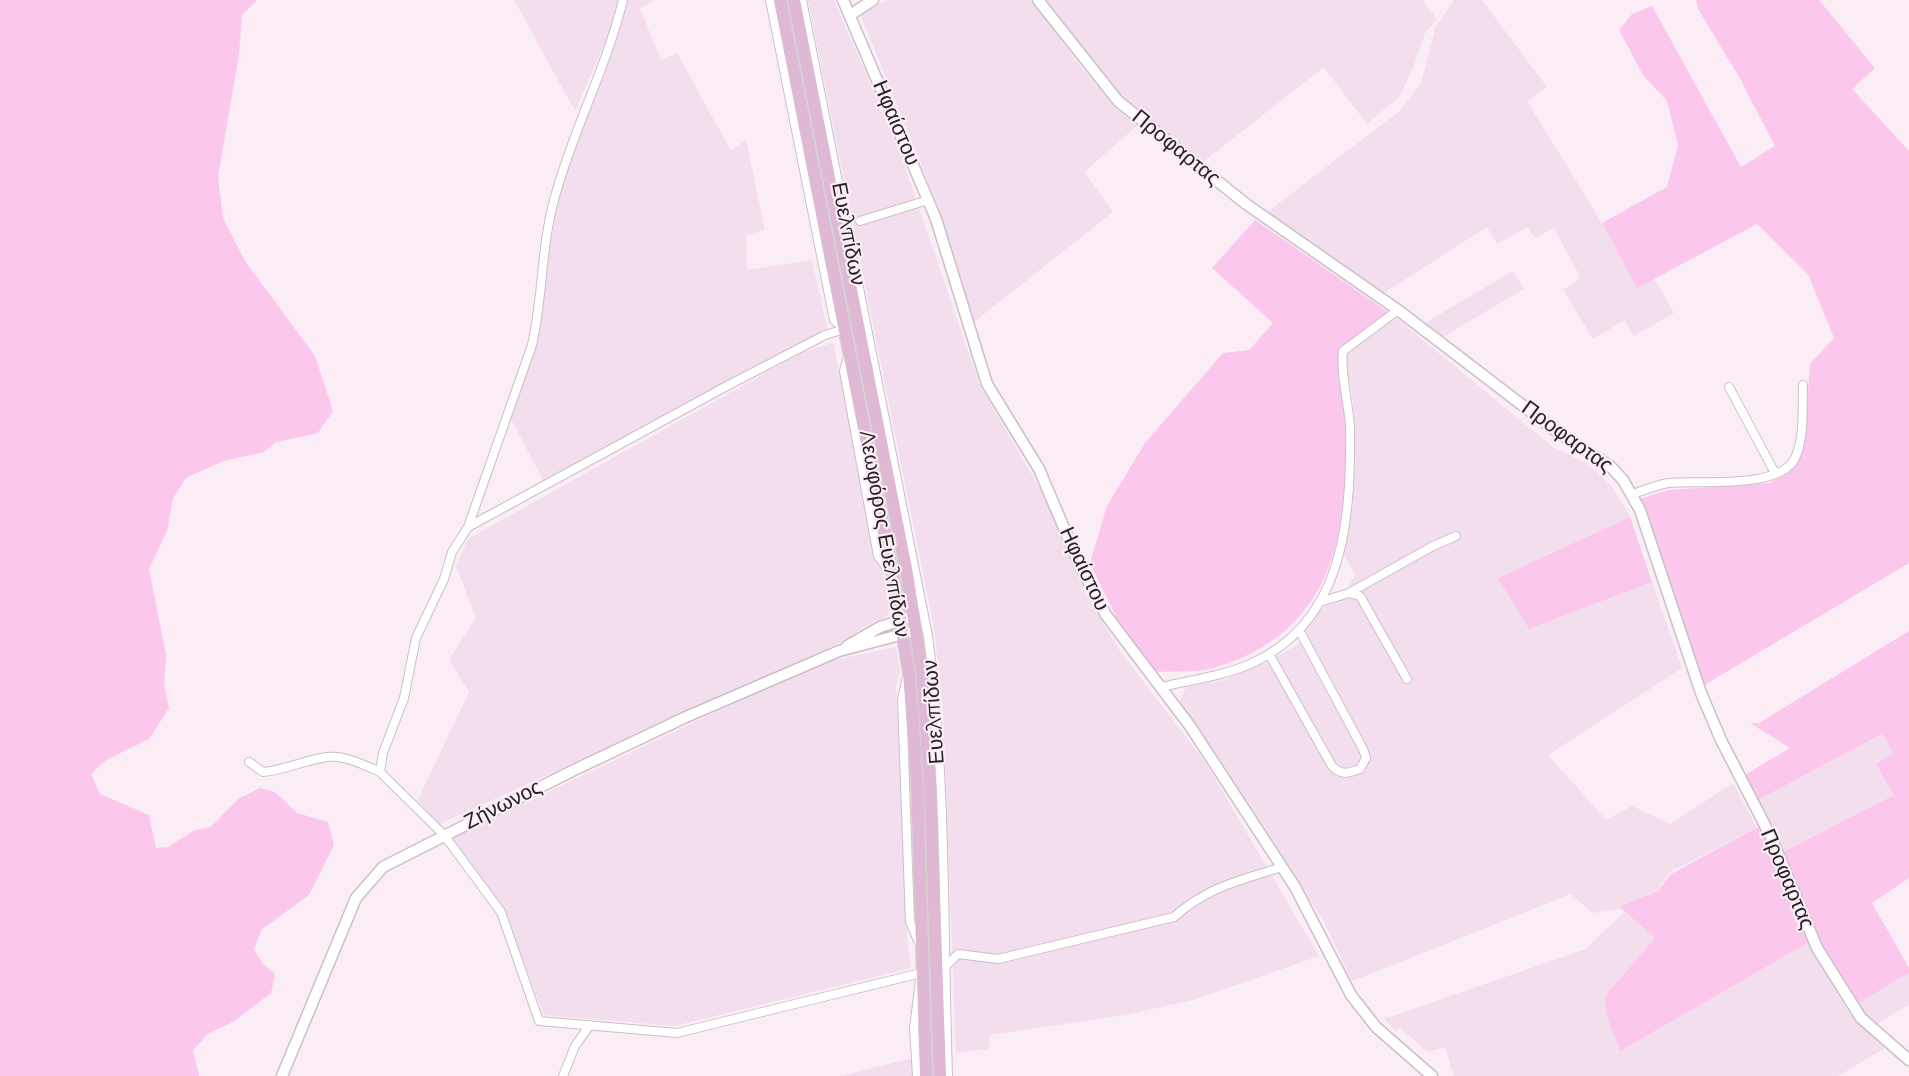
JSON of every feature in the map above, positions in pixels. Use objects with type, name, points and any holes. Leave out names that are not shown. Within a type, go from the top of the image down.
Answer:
[{"type":"main road","name":"Λεωφόρος Ευελπίδων","points":[[780,0],[845,329],[865,454],[893,576],[909,673],[917,780],[920,945],[926,1076]]},
{"type":"main road","name":"Λεωφόρος Ευελπίδων","points":[[794,0],[834,185],[902,529],[925,701],[936,820],[940,1076]]},
{"type":"street","points":[[380,772],[383,753],[404,698],[416,638],[444,579],[452,552],[468,527],[532,345],[538,321],[544,249],[553,203],[563,167],[617,25],[623,0]]},
{"type":"street","name":"Ευελπίδων","points":[[770,0],[834,321],[845,329]]},
{"type":"street","name":"Ευελπίδων","points":[[802,0],[834,185]]},
{"type":"street","name":"Ηφαίστου","points":[[843,0],[928,200],[987,384],[1039,470],[1079,563],[1106,615],[1162,687],[1282,867],[1313,917],[1351,995],[1376,1026],[1432,1076]]},
{"type":"street","points":[[850,15],[873,0]]},
{"type":"street","name":"Προφαρτας","points":[[1038,0],[1118,101],[1246,204],[1398,310],[1548,425],[1611,467],[1633,494],[1701,693],[1721,740],[1772,839],[1817,948],[1861,1018],[1909,1060]]},
{"type":"street","points":[[860,221],[928,200]]},
{"type":"street","points":[[1162,687],[1238,669],[1269,654],[1299,630],[1320,602],[1332,576],[1345,537],[1349,498],[1349,403],[1343,351],[1398,310]]},
{"type":"street","points":[[468,527],[724,387],[825,335],[845,329]]},
{"type":"street","points":[[1633,494],[1667,483],[1752,481],[1775,473],[1794,461],[1801,437],[1803,385]]},
{"type":"street","points":[[1729,387],[1775,473]]},
{"type":"street","name":"Ευελπίδων","points":[[902,529],[933,680],[936,820],[948,1076]]},
{"type":"street","points":[[1320,602],[1349,593],[1406,560],[1456,536]]},
{"type":"street","points":[[1349,593],[1360,596],[1367,606],[1407,679]]},
{"type":"street","points":[[839,651],[880,627],[913,617]]},
{"type":"street","points":[[1269,654],[1332,766],[1337,772],[1347,773],[1360,769],[1366,758],[1363,749],[1299,630]]},
{"type":"street","points":[[839,651],[915,631]]},
{"type":"street","name":"Ζήνωνος","points":[[282,1076],[357,898],[382,867],[648,735],[839,651]]},
{"type":"street","points":[[249,762],[263,772],[281,771],[329,757],[355,761],[380,772],[444,835],[501,912],[539,1021],[676,1033],[921,973],[914,1028],[917,1076]]},
{"type":"street","points":[[944,968],[958,954],[998,959],[1077,942],[1174,917],[1214,888],[1282,867]]},
{"type":"street","points":[[563,1076],[575,1046],[590,1025]]},
{"type":"shaded area","points":[[0,0],[257,0],[242,15],[239,54],[218,177],[223,218],[245,261],[315,356],[333,411],[318,433],[276,442],[264,452],[223,461],[186,478],[173,498],[167,531],[149,569],[166,655],[164,684],[169,708],[149,739],[106,760],[91,774],[100,794],[149,815],[156,848],[168,847],[195,830],[211,827],[238,799],[260,788],[275,792],[297,813],[328,822],[334,845],[309,895],[261,930],[254,950],[263,964],[275,974],[271,993],[233,1022],[207,1034],[193,1051],[199,1076],[0,1076]]},
{"type":"shaded area","points":[[514,0],[619,0],[610,32],[575,111]]},
{"type":"shaded area","points":[[625,0],[654,0],[640,9],[661,60],[677,53],[731,151],[746,140],[765,230],[746,235],[747,270],[812,260],[828,332],[544,482],[510,417],[547,267],[558,194]]},
{"type":"shaded area","points":[[808,0],[834,0],[900,153],[980,386],[1043,494],[1088,598],[1120,651],[1205,762],[1319,956],[1193,1000],[1125,1015],[990,1035],[988,1049],[956,1053],[943,711],[934,628]]},
{"type":"shaded area","points":[[886,0],[1032,0],[1079,65],[1115,107],[1138,125],[1084,172],[1113,212],[974,322],[938,206],[861,16]]},
{"type":"shaded area","points":[[1043,0],[1422,0],[1437,19],[1425,33],[1400,96],[1367,124],[1324,67],[1203,162],[1120,99]]},
{"type":"shaded area","points":[[1454,0],[1482,0],[1547,87],[1527,101],[1602,223],[1637,287],[1654,278],[1674,313],[1634,336],[1625,320],[1593,339],[1563,290],[1581,278],[1554,228],[1535,238],[1527,227],[1497,244],[1487,227],[1384,293],[1269,216],[1270,210],[1401,110],[1421,83],[1436,26]]},
{"type":"shaded area","points":[[1696,0],[1819,0],[1875,68],[1852,89],[1909,151],[1909,563],[1706,684],[1705,690],[1639,499],[1669,490],[1770,483],[1796,465],[1805,433],[1810,364],[1834,338],[1808,274],[1757,224],[1637,288],[1602,223],[1667,187],[1678,145],[1667,101],[1643,75],[1619,30],[1632,14],[1652,6],[1741,167],[1775,146],[1738,75],[1698,9]]},
{"type":"shaded area","points":[[1255,220],[1388,312],[1340,349],[1345,446],[1344,494],[1337,539],[1323,581],[1299,617],[1263,647],[1207,670],[1155,672],[1119,623],[1090,563],[1107,506],[1145,443],[1223,353],[1249,350],[1273,323],[1212,268]]},
{"type":"shaded area","points":[[1513,271],[1524,289],[1441,338],[1425,323]]},
{"type":"shaded area","points":[[1396,318],[1554,448],[1583,461],[1596,471],[1613,488],[1630,517],[1499,578],[1529,629],[1652,582],[1682,668],[1548,755],[1606,820],[1632,806],[1670,824],[1733,783],[1757,828],[1670,872],[1657,891],[1619,909],[1592,913],[1571,894],[1352,981],[1323,920],[1179,703],[1186,687],[1224,680],[1265,663],[1308,639],[1304,630],[1324,607],[1341,601],[1355,575],[1344,555],[1353,507],[1353,400],[1345,358],[1347,350]]},
{"type":"shaded area","points":[[833,343],[891,608],[887,616],[869,624],[839,643],[437,825],[418,800],[469,692],[449,659],[476,618],[456,566],[468,539],[805,351]]},
{"type":"shaded area","points":[[1630,517],[1652,582],[1529,629],[1498,578]]},
{"type":"shaded area","points":[[1909,631],[1909,878],[1872,903],[1909,968],[1909,973],[1857,1004],[1829,961],[1783,852],[1894,795],[1876,764],[1894,753],[1882,734],[1758,800],[1743,776],[1790,748],[1750,723],[1759,723]]},
{"type":"shaded area","points":[[896,647],[900,672],[896,686],[907,938],[911,968],[674,1026],[544,1015],[504,911],[450,839],[816,664]]},
{"type":"shaded area","points":[[1882,734],[1895,753],[1894,795],[1783,852],[1758,800]]},
{"type":"shaded area","points":[[1760,826],[1771,847],[1808,943],[1620,1051],[1606,1014],[1605,996],[1655,938],[1619,907],[1658,891],[1671,874]]},
{"type":"shaded area","points":[[1624,912],[1655,938],[1605,996],[1620,1051],[1808,943],[1850,1014],[1885,1048],[1838,1076],[1454,1076],[1445,1047],[1428,1052],[1400,1028],[1396,1031],[1384,1019],[1586,949]]},
{"type":"shaded area","points":[[1909,973],[1909,1004],[1876,1025],[1857,1004]]},
{"type":"shaded area","points":[[913,1058],[913,1076],[840,1076]]}]
